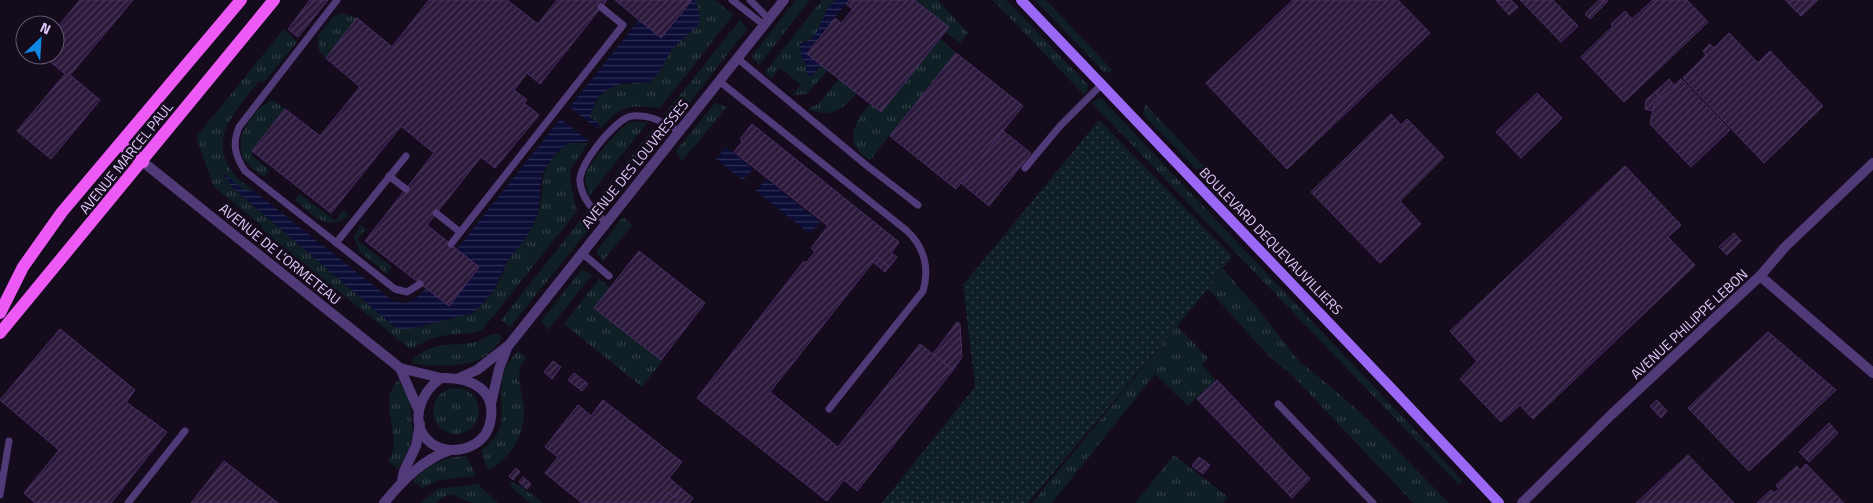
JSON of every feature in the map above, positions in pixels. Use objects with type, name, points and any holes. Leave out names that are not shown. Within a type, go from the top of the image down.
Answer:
[{"type":"main road","name":"AVENUE MARCEL PAUL","points":[[0,313],[23,267],[39,243],[241,0]]},
{"type":"main road","name":"AVENUE MARCEL PAUL","points":[[0,333],[274,0]]},
{"type":"main road","name":"BOULEVARD DEQUEVAUVILLIERS","points":[[1021,0],[1499,503]]},
{"type":"main road","points":[[120,144],[142,162]]},
{"type":"street","name":"AVENUE DES LOUVRESSES","points":[[459,378],[477,370],[508,345],[784,0]]},
{"type":"street","name":"AVENUE DE L'ORMETEAU","points":[[142,162],[400,368],[441,378]]},
{"type":"street","name":"AVENUE PHILIPPE LEBON","points":[[1522,503],[1611,415],[1760,276],[1786,247],[1873,163]]},
{"type":"street","points":[[1760,276],[1873,373]]},
{"type":"street","name":"AVENUE DES LOUVRESSES","points":[[491,406],[499,369],[508,345]]},
{"type":"street","name":"AVENUE DE L'ORMETEAU","points":[[400,368],[418,410]]},
{"type":"street","points":[[384,503],[402,480],[404,471],[416,446],[420,424],[418,410],[422,398],[428,389],[441,378],[459,378],[480,386],[491,406],[492,417],[485,436],[468,448],[451,450],[432,457],[410,477],[402,480]]},
{"type":"street","points":[[420,424],[431,442],[451,450]]},
{"type":"lane","points":[[337,0],[236,132],[234,143],[237,158],[245,171],[395,289],[407,292],[420,284]]},
{"type":"lane","points":[[732,0],[766,22]]},
{"type":"lane","points":[[750,0],[766,22]]},
{"type":"lane","points":[[451,244],[623,25],[601,7]]},
{"type":"lane","points":[[737,58],[866,165],[918,204]]},
{"type":"lane","points":[[719,81],[906,230],[915,238],[924,255],[925,275],[923,291],[829,409]]},
{"type":"lane","points":[[1025,168],[1060,126],[1102,84]]},
{"type":"lane","points":[[606,223],[586,200],[580,182],[583,167],[598,146],[617,124],[630,116],[652,117],[679,131]]},
{"type":"lane","points":[[336,243],[406,156]]},
{"type":"lane","points":[[390,176],[406,189]]},
{"type":"lane","points":[[436,213],[460,232]]},
{"type":"lane","points":[[582,253],[609,276]]},
{"type":"lane","points":[[1278,404],[1373,503]]},
{"type":"lane","points":[[128,503],[185,431]]},
{"type":"lane","points":[[0,495],[8,441]]},
{"type":"green space","points":[[695,0],[715,0],[733,15],[660,108],[640,106],[626,108],[614,115],[600,129],[598,122],[590,117],[598,98],[603,93],[617,86],[649,82],[663,66],[665,59],[672,49],[690,32],[700,15]]},
{"type":"green space","points":[[796,0],[810,0],[759,65],[752,56]]},
{"type":"green space","points":[[822,0],[835,0],[830,5],[819,30],[809,40],[802,42],[801,56],[813,75],[821,65],[828,70],[807,94],[792,95],[801,85],[780,68],[771,79],[765,72]]},
{"type":"green space","points":[[914,0],[938,0],[968,33],[960,43],[945,32],[948,27]]},
{"type":"green space","points":[[993,0],[1006,0],[1088,85],[1087,92],[1084,95]]},
{"type":"green space","points":[[1035,0],[1046,0],[1113,71],[1105,73]]},
{"type":"green space","points":[[343,13],[357,18],[326,58],[319,51],[318,36],[334,16]]},
{"type":"green space","points":[[740,20],[747,29],[676,120],[664,115]]},
{"type":"green space","points":[[284,29],[297,42],[264,82],[259,81],[228,124],[224,136],[223,148],[226,160],[233,173],[254,191],[244,190],[221,172],[232,187],[397,329],[410,329],[465,315],[483,304],[503,274],[509,259],[536,220],[541,202],[544,176],[550,162],[568,143],[588,143],[570,170],[571,186],[577,211],[482,330],[442,336],[428,340],[410,349],[264,231],[261,225],[214,187],[196,137]]},
{"type":"green space","points":[[940,38],[956,53],[870,160],[861,154],[853,140],[859,118],[870,104],[881,112]]},
{"type":"green space","points":[[839,79],[857,93],[846,104],[829,113],[808,109],[818,104]]},
{"type":"green space","points":[[1101,98],[1463,481],[1459,485],[1091,102]]},
{"type":"green space","points":[[270,101],[274,101],[285,109],[252,150],[254,152],[251,155],[269,170],[264,177],[243,158],[240,147],[243,131],[247,124],[257,110]]},
{"type":"green space","points":[[715,103],[727,107],[682,161],[676,151]]},
{"type":"green space","points":[[1145,104],[1204,166],[1197,170],[1143,114]]},
{"type":"green space","points":[[1099,120],[1232,256],[1208,289],[1028,503],[882,503],[975,387],[963,285]]},
{"type":"green space","points":[[629,122],[648,122],[589,196],[585,179],[587,172],[604,148]]},
{"type":"green space","points":[[653,129],[660,138],[609,204],[598,198]]},
{"type":"green space","points":[[300,194],[335,221],[343,210],[348,215],[334,223],[320,220],[295,200]]},
{"type":"green space","points":[[587,212],[594,223],[510,327],[501,320]]},
{"type":"green space","points":[[623,217],[632,225],[603,261],[596,252]]},
{"type":"green space","points":[[361,225],[366,229],[357,240],[392,267],[387,274],[360,252],[354,237]]},
{"type":"green space","points":[[582,269],[592,275],[548,330],[541,321]]},
{"type":"green space","points":[[1223,269],[1254,304],[1297,359],[1359,411],[1449,503],[1413,503],[1293,376],[1268,355],[1208,289]]},
{"type":"green space","points":[[599,279],[610,288],[662,361],[642,387],[564,324]]},
{"type":"green space","points":[[1177,326],[1208,358],[1202,365],[1216,380],[1188,406],[1155,374],[1052,503],[1032,503]]},
{"type":"green space","points":[[493,334],[498,334],[503,338],[489,353],[477,361],[448,366],[412,363],[414,358],[428,349],[479,341]]},
{"type":"green space","points":[[518,351],[526,358],[522,364],[519,376],[524,407],[520,435],[504,459],[488,471],[481,450],[493,439],[500,428],[503,378],[508,364]]},
{"type":"green space","points":[[398,380],[409,398],[413,432],[409,449],[398,469],[388,461],[393,452],[394,442],[389,400],[392,389]]},
{"type":"green space","points":[[456,388],[469,392],[475,398],[479,411],[475,424],[469,430],[456,434],[443,430],[437,424],[433,411],[437,398],[443,392]]},
{"type":"green space","points":[[1174,455],[1228,497],[1223,503],[1135,503]]},
{"type":"green space","points":[[466,456],[476,476],[439,480],[422,488],[413,481],[436,462]]},
{"type":"green space","points":[[511,482],[519,485],[543,503],[530,503],[510,486]]},
{"type":"green space","points":[[478,484],[498,503],[473,503],[450,495],[441,498],[436,503],[420,503],[438,489]]},
{"type":"shaded area","points":[[692,0],[695,0],[700,15],[699,24],[672,49],[658,74],[649,82],[624,83],[602,93],[595,102],[590,117],[598,122],[598,127],[587,142],[568,143],[556,153],[542,174],[538,214],[529,233],[507,262],[493,292],[473,313],[410,329],[397,329],[232,187],[221,171],[244,190],[254,191],[393,301],[403,303],[411,301],[426,288],[449,306],[479,267],[457,249],[639,20],[661,38]]},
{"type":"shaded area","points":[[835,0],[849,0],[807,53],[821,65],[810,76],[807,74],[806,65],[801,56],[800,44],[813,38],[828,8]]},
{"type":"shaded area","points":[[726,147],[753,169],[743,180],[716,159]]},
{"type":"shaded area","points":[[766,179],[820,222],[810,234],[756,191]]},
{"type":"pier","points":[[567,105],[599,130],[590,142],[558,117]]},
{"type":"building","points":[[80,0],[133,0],[70,75],[100,100],[51,159],[17,131],[65,74],[54,65],[65,65],[65,18]]},
{"type":"building","points":[[310,0],[328,0],[298,37],[288,29]]},
{"type":"building","points":[[429,0],[507,0],[538,24],[557,0],[607,0],[540,84],[527,73],[514,90],[527,100],[524,103],[539,115],[495,168],[481,157],[427,225],[479,267],[449,306],[365,241],[434,153],[401,126],[331,213],[252,151],[285,109],[320,136],[360,87],[326,58],[357,18],[392,47]]},
{"type":"building","points":[[615,0],[692,0],[661,38]]},
{"type":"building","points":[[849,0],[914,0],[949,27],[881,112],[807,54],[835,18],[841,23],[853,9],[846,4]]},
{"type":"building","points":[[1293,0],[1398,0],[1430,33],[1287,169],[1206,83]]},
{"type":"building","points":[[1496,0],[1511,0],[1518,7],[1509,15]]},
{"type":"building","points":[[1520,0],[1553,0],[1578,26],[1561,42]]},
{"type":"building","points":[[1599,0],[1608,1],[1590,19],[1585,14]]},
{"type":"building","points":[[1653,0],[1687,0],[1708,22],[1624,102],[1581,57],[1613,26],[1611,24],[1625,11],[1632,19]]},
{"type":"building","points":[[1785,0],[1818,0],[1801,16]]},
{"type":"building","points":[[1729,33],[1758,63],[1770,51],[1823,106],[1764,163],[1683,78],[1706,55],[1703,51],[1710,44],[1714,48]]},
{"type":"building","points":[[956,53],[1023,106],[956,189],[890,136]]},
{"type":"building","points":[[1669,79],[1675,86],[1661,98],[1655,92]]},
{"type":"building","points":[[1681,79],[1730,130],[1691,167],[1650,124],[1654,105]]},
{"type":"building","points":[[1655,92],[1661,98],[1654,105],[1653,111],[1645,109],[1646,100]]},
{"type":"building","points":[[1537,93],[1562,118],[1521,158],[1496,132]]},
{"type":"building","points":[[1391,114],[1401,125],[1407,119],[1444,157],[1400,201],[1421,224],[1380,263],[1311,192]]},
{"type":"building","points":[[752,124],[899,242],[891,253],[897,257],[889,267],[877,257],[770,392],[838,447],[920,344],[953,370],[857,491],[844,480],[827,501],[697,398],[804,261],[806,263],[815,252],[811,248],[828,226],[734,152],[742,142],[740,139]]},
{"type":"building","points":[[1003,131],[1031,153],[989,206],[961,183]]},
{"type":"building","points":[[1625,166],[1681,225],[1668,237],[1695,265],[1533,419],[1520,405],[1501,422],[1460,379],[1477,361],[1450,331]]},
{"type":"building","points":[[1734,233],[1741,241],[1727,255],[1719,247]]},
{"type":"building","points":[[639,251],[705,303],[661,360],[594,308]]},
{"type":"building","points":[[877,257],[889,267],[885,272],[873,262]]},
{"type":"building","points":[[957,322],[960,324],[962,357],[953,370],[933,354]]},
{"type":"building","points":[[60,329],[135,390],[126,402],[167,432],[111,503],[35,503],[24,493],[59,450],[0,400]]},
{"type":"building","points":[[1768,332],[1836,390],[1749,471],[1688,408]]},
{"type":"building","points":[[553,361],[561,367],[552,379],[544,372]]},
{"type":"building","points":[[574,373],[588,384],[582,391],[568,380]]},
{"type":"building","points":[[1217,380],[1310,479],[1292,498],[1197,399]]},
{"type":"building","points":[[603,400],[682,462],[669,478],[682,489],[675,498],[668,492],[659,503],[582,503],[545,473],[558,457],[545,447],[578,405],[591,416]]},
{"type":"building","points":[[1657,400],[1667,411],[1661,418],[1650,406]]},
{"type":"building","points":[[1829,423],[1838,433],[1809,462],[1799,452]]},
{"type":"building","points":[[1688,455],[1734,503],[1636,503]]},
{"type":"building","points":[[1199,457],[1210,465],[1203,474],[1192,466]]},
{"type":"building","points":[[224,461],[278,503],[191,503]]},
{"type":"building","points":[[1806,464],[1844,503],[1757,503],[1771,490],[1774,493],[1779,489],[1776,485],[1797,466],[1800,470]]},
{"type":"building","points":[[516,468],[520,472],[513,480],[509,476]]},
{"type":"building","points":[[523,477],[531,484],[527,489],[519,482]]},
{"type":"building","points":[[682,489],[693,498],[689,503],[659,503],[668,492],[675,498]]}]
